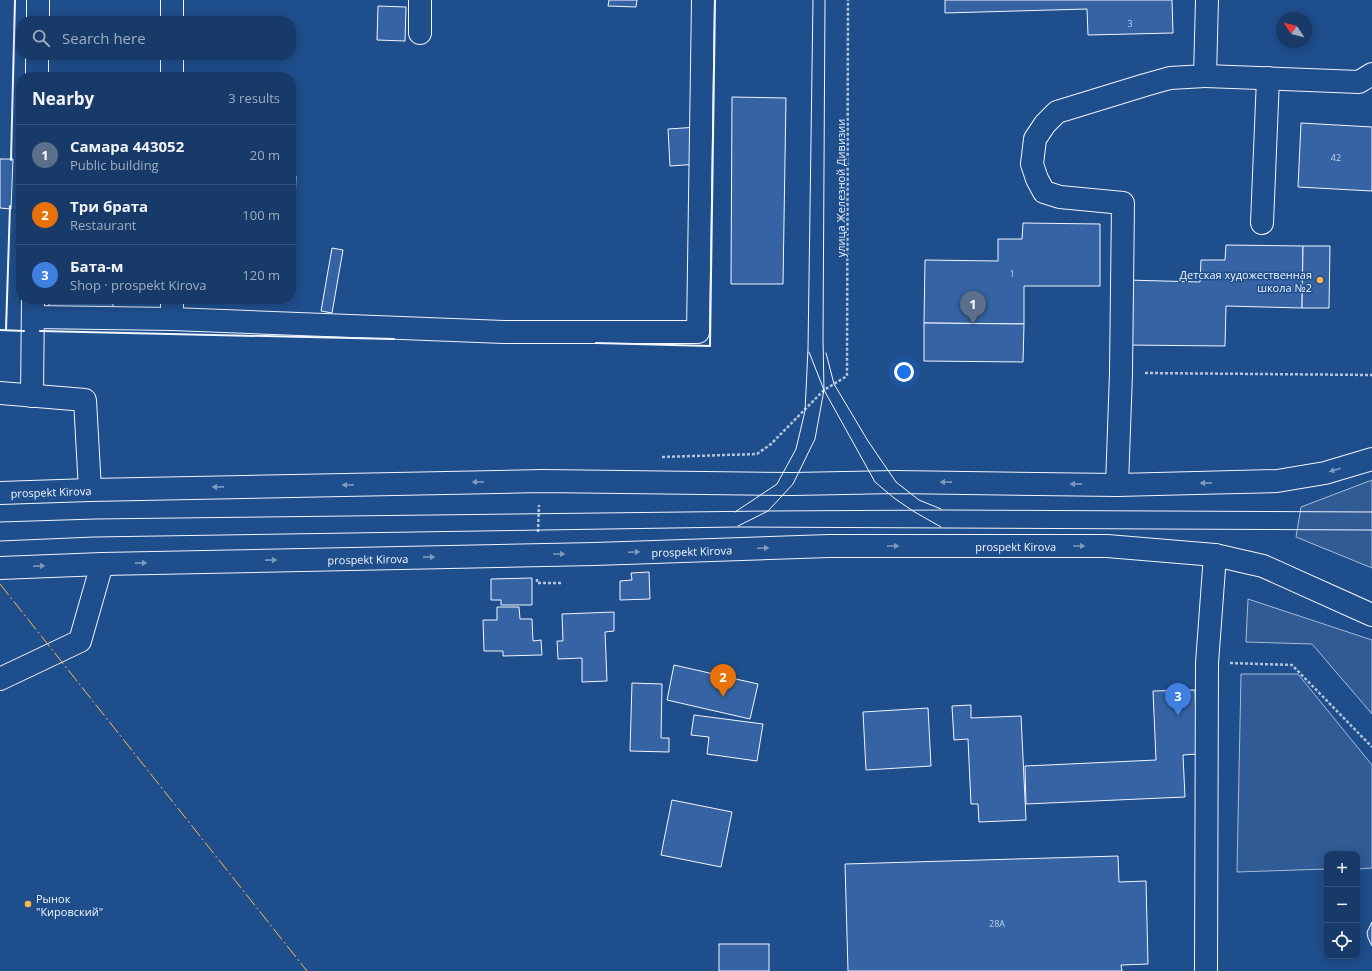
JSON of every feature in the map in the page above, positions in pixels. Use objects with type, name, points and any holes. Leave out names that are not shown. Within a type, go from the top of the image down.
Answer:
[{"type":"main road","points":[[38,0],[38,16]]},
{"type":"main road","points":[[172,0],[172,16]]},
{"type":"main road","points":[[420,0],[420,33]]},
{"type":"main road","points":[[32,396],[33,308],[172,309],[504,332],[698,332],[703,0]]},
{"type":"main road","points":[[1206,76],[1207,0]]},
{"type":"main road","points":[[37,60],[37,72]]},
{"type":"main road","points":[[172,60],[172,72]]},
{"type":"main road","points":[[1117,485],[1121,373],[1123,203],[1060,197],[1044,192],[1037,179],[1032,164],[1034,139],[1056,112],[1145,84],[1170,78],[1206,76],[1359,82],[1372,74]]},
{"type":"main road","points":[[1262,223],[1268,78]]},
{"type":"main road","points":[[0,393],[86,400],[90,490]]},
{"type":"main road","name":"prospekt Kirova","points":[[0,493],[542,481],[793,484],[896,482],[1117,485],[1277,481],[1325,473],[1372,459]]},
{"type":"main road","name":"prospekt Kirova","points":[[0,568],[102,564],[595,554],[845,546],[1107,546],[1215,555],[1263,566],[1372,614]]},
{"type":"main road","points":[[1206,971],[1207,663],[1215,555]]},
{"type":"main road","points":[[0,679],[80,641],[102,564]]},
{"type":"path","name":"улица Железной Дивизии","points":[[661,457],[757,454],[771,444],[824,390],[847,376],[848,0]]},
{"type":"path","points":[[1121,373],[1372,375]]},
{"type":"path","points":[[542,481],[538,513],[537,583],[562,583]]},
{"type":"path","points":[[1207,663],[1292,665],[1372,748]]},
{"type":"shaded area","points":[[1372,480],[1372,568],[1296,537],[1301,507]]},
{"type":"shaded area","points":[[1248,599],[1372,640],[1372,714],[1312,644],[1246,642]]},
{"type":"shaded area","points":[[1241,674],[1298,674],[1372,765],[1372,868],[1360,869],[1360,851],[1324,851],[1324,869],[1237,872]]},
{"type":"building","points":[[609,0],[637,0],[636,7],[608,6]]},
{"type":"building","points":[[945,0],[1172,0],[1173,33],[1088,35],[1087,9],[945,13]]},
{"type":"building","points":[[378,6],[406,7],[405,41],[377,40]]},
{"type":"building","points":[[732,97],[786,98],[783,284],[731,284]]},
{"type":"building","points":[[1301,123],[1372,127],[1372,191],[1298,187]]},
{"type":"building","points":[[698,127],[699,164],[670,166],[668,129]]},
{"type":"building","points":[[0,159],[13,159],[11,209],[0,208]]},
{"type":"building","points":[[1023,223],[1100,224],[1100,286],[1024,286],[1024,324],[924,323],[925,260],[998,261],[998,239],[1022,239]]},
{"type":"building","points":[[1226,245],[1303,246],[1302,308],[1226,306],[1225,346],[1126,345],[1127,280],[1200,282],[1201,260],[1225,260]]},
{"type":"building","points":[[1303,246],[1330,246],[1329,308],[1302,308]]},
{"type":"building","points":[[332,248],[343,250],[332,313],[321,311]]},
{"type":"building","points":[[49,304],[113,304],[113,309],[49,307]]},
{"type":"building","points":[[924,323],[1024,324],[1023,362],[924,361]]},
{"type":"building","points":[[649,572],[650,599],[620,600],[620,581],[632,580],[631,573]]},
{"type":"building","points":[[532,578],[532,605],[501,605],[501,600],[491,600],[491,579]]},
{"type":"building","points":[[497,607],[519,607],[520,619],[532,619],[533,641],[541,640],[542,655],[503,656],[503,651],[484,651],[483,620],[497,620]]},
{"type":"building","points":[[614,612],[614,631],[605,632],[607,681],[582,682],[582,658],[558,659],[557,641],[563,641],[562,614]]},
{"type":"building","points":[[674,665],[758,684],[750,719],[667,700]]},
{"type":"building","points":[[632,683],[662,684],[661,738],[669,738],[669,752],[630,751]]},
{"type":"building","points":[[1195,690],[1197,754],[1183,755],[1185,797],[1026,804],[1025,766],[1156,760],[1153,691]]},
{"type":"building","points":[[971,705],[971,718],[1021,716],[1026,820],[979,822],[978,804],[971,804],[968,739],[954,740],[952,706]]},
{"type":"building","points":[[928,708],[931,766],[866,770],[863,712]]},
{"type":"building","points":[[694,715],[763,724],[757,761],[707,754],[709,737],[691,735]]},
{"type":"building","points":[[672,800],[732,812],[721,867],[661,855]]},
{"type":"building","points":[[1118,856],[1119,882],[1146,881],[1148,964],[1121,965],[1122,971],[848,971],[845,864]]},
{"type":"building","points":[[1372,922],[1372,946],[1367,932]]},
{"type":"building","points":[[719,944],[769,944],[769,971],[719,971]]},
{"type":"tram line","points":[[735,512],[777,484],[796,449],[805,411],[808,349],[813,0]]},
{"type":"tram line","points":[[738,526],[768,511],[793,484],[815,439],[824,390],[825,0]]},
{"type":"tram line","points":[[809,352],[824,390],[875,482],[913,511],[941,527]]},
{"type":"tram line","points":[[826,353],[834,384],[868,441],[896,482],[919,500],[941,509]]},
{"type":"tram line","points":[[0,522],[95,519],[768,511],[945,510],[1372,512]]},
{"type":"tram line","points":[[0,541],[94,537],[736,527],[1372,530]]},
{"type":"wall","points":[[11,160],[15,0]]},
{"type":"wall","points":[[596,343],[710,346],[715,0]]},
{"type":"wall","points":[[6,330],[10,206]]},
{"type":"wall","points":[[0,330],[24,331]]},
{"type":"wall","points":[[40,331],[394,339]]},
{"type":"power","points":[[0,584],[307,971]]},
{"type":"place","name":"Детская художественная школа №2","points":[[1320,280]]},
{"type":"place","name":"Самара 443052","points":[[973,324]]},
{"type":"place","name":"Три брата","points":[[723,697]]},
{"type":"place","name":"Бата-м","points":[[1178,716]]},
{"type":"place","name":"Рынок \"Кировский\"","points":[[28,904]]}]
